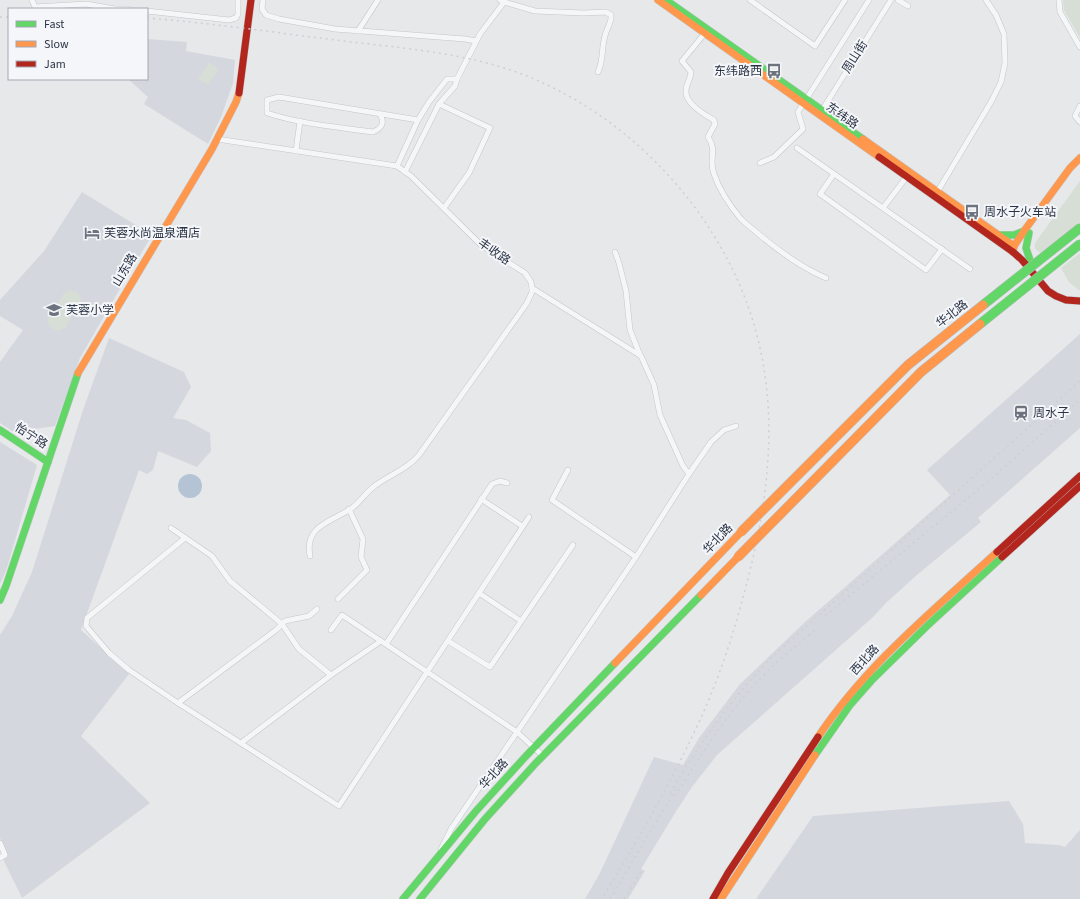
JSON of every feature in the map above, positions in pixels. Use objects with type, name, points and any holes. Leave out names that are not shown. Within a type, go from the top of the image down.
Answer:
[{"type":"main road","name":"山东路","points":[[0,600],[78,372],[231,113],[240,89],[251,0]]},
{"type":"main road","name":"东纬路","points":[[658,0],[805,101]]},
{"type":"main road","name":"东纬路","points":[[666,0],[820,112],[1015,249]]},
{"type":"main road","points":[[1015,249],[1070,168],[1080,158]]},
{"type":"main road","points":[[996,234],[1014,235],[1026,232],[1080,164]]},
{"type":"main road","name":"东纬路","points":[[936,194],[996,234],[1015,249]]},
{"type":"main road","name":"华北路","points":[[404,899],[476,811],[535,748],[741,532],[908,365],[1080,228]]},
{"type":"main road","points":[[1026,232],[1026,248],[1030,260],[1044,281],[1052,288],[1066,294],[1080,295]]},
{"type":"main road","name":"华北路","points":[[420,899],[485,819],[543,756],[921,372],[1080,244]]},
{"type":"main road","points":[[1015,249],[1030,260]]},
{"type":"main road","points":[[1015,249],[1021,259],[1046,289],[1058,297],[1072,301],[1080,301]]},
{"type":"main road","name":"怡宁路","points":[[0,430],[48,462]]},
{"type":"main road","name":"西北路","points":[[713,899],[728,873],[823,730],[866,675],[890,650],[1080,476]]},
{"type":"main road","name":"西北路","points":[[721,899],[829,734],[872,680],[895,656],[1080,486]]},
{"type":"street","points":[[32,0],[35,7],[86,4],[110,8]]},
{"type":"street","points":[[148,11],[233,19],[236,18],[238,14],[238,0]]},
{"type":"street","points":[[263,0],[262,9],[266,14],[279,19],[335,29],[476,41]]},
{"type":"street","points":[[358,31],[378,0]]},
{"type":"street","points":[[750,0],[816,46],[845,0]]},
{"type":"street","name":"周山街","points":[[805,101],[869,0]]},
{"type":"street","name":"周山街","points":[[820,112],[890,0]]},
{"type":"street","points":[[898,0],[908,6]]},
{"type":"street","points":[[936,194],[991,102],[1001,82],[1005,63],[1004,34],[996,15],[986,0]]},
{"type":"street","points":[[1059,0],[1060,12],[1080,47]]},
{"type":"street","points":[[406,172],[439,104],[455,86],[476,41],[503,1],[535,11],[583,13],[606,12],[611,15],[612,19],[604,36],[602,63],[598,72]]},
{"type":"street","points":[[705,33],[682,61],[691,72],[691,78],[686,91],[688,98],[701,112],[714,120],[715,124],[708,137],[713,143],[713,173],[720,188],[742,220],[764,238],[813,273],[826,278]]},
{"type":"street","points":[[397,166],[418,120],[429,102],[447,79],[457,79]]},
{"type":"street","points":[[380,114],[383,119],[382,126],[380,129],[373,132],[300,121],[267,113],[268,100],[279,97],[418,120]]},
{"type":"street","points":[[760,163],[774,157],[803,129],[798,112],[805,101]]},
{"type":"street","points":[[439,104],[490,128],[469,173],[444,208]]},
{"type":"street","points":[[1080,106],[1075,116],[1080,122]]},
{"type":"street","points":[[296,151],[300,121]]},
{"type":"street","name":"丰收路","points":[[217,139],[397,166],[411,176],[481,245],[525,273],[531,282],[532,288],[641,356]]},
{"type":"street","points":[[798,148],[970,269]]},
{"type":"street","points":[[834,174],[820,194],[926,270],[942,249]]},
{"type":"street","points":[[884,208],[908,174]]},
{"type":"street","points":[[615,252],[626,292],[630,330],[654,385],[660,415],[683,466],[689,474]]},
{"type":"street","points":[[310,556],[308,546],[313,533],[323,524],[350,509],[372,488],[413,462],[419,455],[527,303],[532,292],[532,288]]},
{"type":"street","points":[[436,860],[451,829],[636,557],[711,442],[724,430],[736,426]]},
{"type":"street","points":[[568,470],[552,500],[636,557]]},
{"type":"street","points":[[241,743],[331,675],[383,643],[492,484],[500,481],[507,483]]},
{"type":"street","points":[[481,499],[522,526]]},
{"type":"street","points":[[338,599],[367,570],[361,557],[363,538],[350,509]]},
{"type":"street","points":[[186,538],[87,618],[85,622],[86,626],[109,653],[129,670],[340,806],[529,517]]},
{"type":"street","points":[[171,528],[212,556],[230,581],[282,624],[299,649],[331,675]]},
{"type":"street","points":[[448,640],[490,667],[573,545]]},
{"type":"street","points":[[479,593],[521,621]]},
{"type":"street","points":[[178,703],[276,630],[285,621],[309,616],[317,609]]},
{"type":"street","points":[[331,630],[342,615],[517,732],[543,756]]},
{"type":"street","points":[[0,843],[5,855],[0,858]]},
{"type":"shaded area","points":[[1063,0],[1080,0],[1080,38],[1064,10]]},
{"type":"shaded area","points":[[148,39],[187,42],[186,51],[235,60],[233,83],[221,117],[208,144],[144,104],[148,97],[129,80],[148,80]]},
{"type":"shaded area","points":[[209,63],[219,69],[208,85],[198,79]]},
{"type":"shaded area","points":[[1080,181],[1080,223],[1045,252],[1039,252],[1035,248],[1035,243]]},
{"type":"shaded area","points":[[82,192],[152,235],[80,358],[55,426],[14,432],[0,423],[0,362],[23,330],[0,316],[0,300],[44,251]]},
{"type":"shaded area","points":[[1080,253],[1080,291],[1069,282],[1061,268]]},
{"type":"shaded area","points":[[70,290],[77,292],[81,297],[80,304],[65,328],[59,331],[53,329],[48,324],[48,318],[64,293]]},
{"type":"shaded area","points":[[1080,334],[1080,428],[978,518],[981,522],[918,574],[872,618],[717,755],[692,787],[675,813],[641,869],[645,871],[628,899],[585,899],[600,873],[654,757],[683,765],[699,738],[740,684],[804,623],[950,495],[927,470]]},
{"type":"shaded area","points":[[109,338],[184,372],[191,387],[173,418],[186,420],[210,433],[211,451],[197,467],[158,451],[153,470],[147,474],[139,470],[81,630],[129,674],[81,736],[150,803],[22,898],[3,859],[8,857],[0,838],[0,635],[12,616],[32,572],[83,410]]},
{"type":"shaded area","points":[[0,442],[37,465],[6,571],[0,584]]},
{"type":"shaded area","points":[[1009,801],[1023,824],[1025,843],[1059,845],[1065,847],[1080,830],[1080,899],[756,899],[813,816]]},
{"type":"water","points":[[190,474],[199,477],[202,486],[199,495],[190,498],[181,495],[178,486],[181,477]]},
{"type":"railway","points":[[0,17],[8,17]]},
{"type":"railway","points":[[148,18],[218,25],[432,52],[480,61],[527,76],[552,87],[577,101],[622,132],[643,150],[682,191],[699,213],[727,259],[748,306],[761,353],[768,401],[768,449],[764,499],[755,549],[733,632],[706,707],[665,790],[641,834],[602,899]]},
{"type":"railway","points":[[670,793],[716,722],[771,658],[1080,381]]},
{"type":"railway","points":[[825,616],[985,484],[1080,400]]},
{"type":"railway","points":[[675,796],[714,735],[736,706],[773,666],[815,630]]},
{"type":"railway","points":[[610,899],[676,789]]},
{"type":"railway","points":[[624,899],[641,872]]},
{"type":"traffic: fast","points":[[666,0],[863,139]]},
{"type":"traffic: fast","points":[[983,305],[1080,228]]},
{"type":"traffic: fast","points":[[999,235],[1014,235],[1024,231]]},
{"type":"traffic: fast","points":[[1029,233],[1026,248],[1030,260]]},
{"type":"traffic: fast","points":[[980,324],[1080,244]]},
{"type":"traffic: fast","points":[[0,600],[78,373]]},
{"type":"traffic: fast","points":[[0,430],[48,462]]},
{"type":"traffic: fast","points":[[815,755],[850,705],[872,680],[928,625],[1002,557]]},
{"type":"traffic: fast","points":[[420,899],[485,819],[535,764],[701,595]]},
{"type":"traffic: fast","points":[[403,899],[476,811],[526,756],[615,663]]},
{"type":"traffic: slow","points":[[658,0],[879,157]]},
{"type":"traffic: slow","points":[[78,373],[212,149],[236,102],[239,93]]},
{"type":"traffic: slow","points":[[863,139],[1014,246]]},
{"type":"traffic: slow","points":[[1013,252],[1014,246],[1024,231],[1070,168],[1080,158]]},
{"type":"traffic: slow","points":[[741,532],[908,365],[983,305]]},
{"type":"traffic: slow","points":[[738,557],[921,372],[980,324]]},
{"type":"traffic: slow","points":[[615,663],[741,532]]},
{"type":"traffic: slow","points":[[818,737],[857,686],[879,662],[925,617],[997,552]]},
{"type":"traffic: slow","points":[[701,595],[738,557]]},
{"type":"traffic: slow","points":[[721,899],[815,755]]},
{"type":"traffic: jam","points":[[239,93],[251,0]]},
{"type":"traffic: jam","points":[[879,157],[1013,252]]},
{"type":"traffic: jam","points":[[1013,252],[1022,260],[1048,291],[1066,300],[1080,301]]},
{"type":"traffic: jam","points":[[997,552],[1080,476]]},
{"type":"traffic: jam","points":[[1002,557],[1080,486]]},
{"type":"traffic: jam","points":[[713,899],[728,873],[818,737]]},
{"type":"place","name":"东纬路西","points":[[774,71]]},
{"type":"place","name":"周水子火车站","points":[[972,212]]},
{"type":"place","name":"芙蓉水尚温泉酒店","points":[[92,233]]},
{"type":"place","name":"芙蓉小学","points":[[54,310]]},
{"type":"place","name":"周水子","points":[[1021,413]]}]
